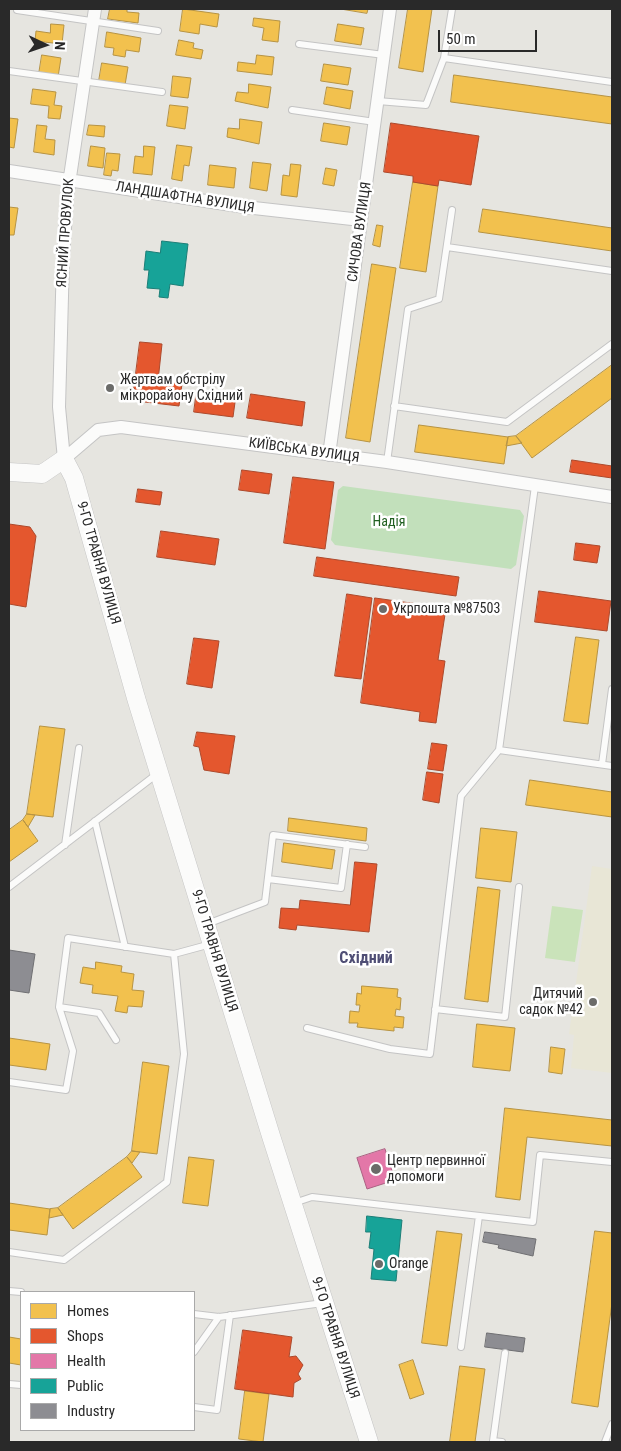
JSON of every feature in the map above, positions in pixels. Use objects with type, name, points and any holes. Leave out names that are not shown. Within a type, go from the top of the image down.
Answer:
[{"type":"street","name":"СИЧОВА ВУЛИЦЯ","points":[[329,455],[390,9]]},
{"type":"street","name":"ЯСНИЙ ПРОВУЛОК","points":[[64,459],[59,397],[63,259],[69,180],[94,14]]},
{"type":"street","name":"ЛАНДШАФТНА ВУЛИЦЯ","points":[[9,171],[253,208],[361,220]]},
{"type":"street","name":"КИЇВСЬКА ВУЛИЦЯ","points":[[9,472],[42,474],[64,459],[98,430],[120,427],[387,462],[612,497]]},
{"type":"street","name":"9-ГО ТРАВНЯ ВУЛИЦЯ","points":[[64,459],[74,478],[136,698],[292,1204],[369,1442]]},
{"type":"lane","points":[[378,101],[426,105],[444,58],[452,9]]},
{"type":"lane","points":[[17,10],[94,14],[158,31]]},
{"type":"lane","points":[[299,44],[384,55]]},
{"type":"lane","points":[[444,58],[612,82]]},
{"type":"lane","points":[[9,71],[162,92]]},
{"type":"lane","points":[[292,110],[376,122]]},
{"type":"lane","points":[[387,462],[408,309],[440,299],[452,210]]},
{"type":"lane","points":[[446,247],[612,271]]},
{"type":"lane","points":[[394,406],[507,422],[612,344]]},
{"type":"lane","points":[[307,1028],[390,1049],[430,1054],[461,796],[499,750],[535,486]]},
{"type":"lane","points":[[602,764],[612,689]]},
{"type":"lane","points":[[64,844],[79,748]]},
{"type":"lane","points":[[499,750],[612,766]]},
{"type":"lane","points":[[9,887],[160,772]]},
{"type":"lane","points":[[96,821],[125,947]]},
{"type":"lane","points":[[206,925],[265,902],[273,835],[365,847]]},
{"type":"lane","points":[[268,879],[341,888],[347,844]]},
{"type":"lane","points":[[436,1009],[504,1017],[520,887]]},
{"type":"lane","points":[[9,1082],[66,1090],[73,1052],[59,1007],[68,938],[174,954],[212,943]]},
{"type":"lane","points":[[9,1252],[64,1260],[167,1182],[184,1054],[174,954]]},
{"type":"lane","points":[[59,1007],[99,1013],[116,1040]]},
{"type":"lane","points":[[292,1204],[312,1197],[533,1222],[540,1155],[612,1162]]},
{"type":"lane","points":[[461,1347],[479,1216]]},
{"type":"lane","points":[[195,1314],[219,1317],[324,1303]]},
{"type":"lane","points":[[195,1407],[217,1410],[230,1316]]},
{"type":"lane","points":[[195,1351],[219,1317]]},
{"type":"lane","points":[[502,1442],[493,1441],[505,1352]]},
{"type":"lane","points":[[605,1442],[612,1424]]},
{"type":"shaded area","name":"Дитячий садок №42","points":[[592,866],[612,869],[612,1073],[571,1068],[574,1035],[569,1034]]},
{"type":"green space","name":"Надія","points":[[343,486],[520,510],[524,516],[516,565],[511,569],[335,545],[331,540],[338,490]]},
{"type":"green space","points":[[552,906],[583,910],[575,962],[545,958]]},
{"type":"building: Homes","points":[[110,9],[127,9],[127,12],[139,13],[138,23],[108,19]]},
{"type":"building: Homes","points":[[183,9],[219,14],[217,27],[200,24],[199,34],[180,31]]},
{"type":"building: Homes","points":[[341,9],[368,9],[367,13]]},
{"type":"building: Homes","points":[[408,9],[432,9],[423,72],[399,68]]},
{"type":"building: Homes","points":[[254,18],[280,21],[278,42],[262,40],[264,28],[253,26]]},
{"type":"building: Homes","points":[[51,24],[64,25],[62,44],[35,41],[36,31],[50,33]]},
{"type":"building: Homes","points":[[338,24],[364,28],[361,45],[335,41]]},
{"type":"building: Homes","points":[[107,32],[141,38],[139,52],[126,50],[125,57],[113,55],[114,48],[105,47]]},
{"type":"building: Homes","points":[[179,40],[194,43],[193,48],[203,50],[201,59],[176,55]]},
{"type":"building: Homes","points":[[42,55],[61,58],[58,77],[39,74]]},
{"type":"building: Homes","points":[[257,55],[274,57],[272,75],[237,71],[238,62],[255,64]]},
{"type":"building: Homes","points":[[102,63],[128,67],[125,85],[99,81]]},
{"type":"building: Homes","points":[[324,64],[351,68],[348,85],[321,81]]},
{"type":"building: Homes","points":[[454,75],[612,97],[612,124],[451,102]]},
{"type":"building: Homes","points":[[173,76],[191,78],[188,98],[171,96]]},
{"type":"building: Homes","points":[[249,84],[271,87],[268,108],[235,101],[237,92],[248,93]]},
{"type":"building: Homes","points":[[327,87],[353,91],[350,109],[324,104]]},
{"type":"building: Homes","points":[[33,89],[56,92],[54,105],[62,106],[60,119],[48,118],[49,106],[31,104]]},
{"type":"building: Homes","points":[[170,105],[188,107],[185,129],[167,126]]},
{"type":"building: Homes","points":[[9,118],[18,119],[14,148],[9,147]]},
{"type":"building: Homes","points":[[240,119],[262,122],[259,144],[227,137],[228,128],[239,129]]},
{"type":"building: Homes","points":[[324,123],[350,127],[347,145],[321,141]]},
{"type":"building: Homes","points":[[37,125],[47,126],[45,139],[55,140],[54,155],[34,152]]},
{"type":"building: Homes","points":[[89,125],[105,126],[104,137],[87,135]]},
{"type":"building: Homes","points":[[177,145],[192,147],[189,166],[184,165],[182,181],[172,179]]},
{"type":"building: Homes","points":[[91,146],[105,148],[103,168],[88,166]]},
{"type":"building: Homes","points":[[144,146],[155,147],[152,175],[133,173],[135,156],[143,157]]},
{"type":"building: Homes","points":[[107,153],[120,154],[118,171],[112,170],[111,176],[104,175]]},
{"type":"building: Homes","points":[[253,162],[271,164],[267,191],[250,188]]},
{"type":"building: Homes","points":[[291,164],[301,165],[297,197],[281,195],[283,175],[289,176]]},
{"type":"building: Homes","points":[[210,165],[236,168],[234,188],[208,185]]},
{"type":"building: Homes","points":[[326,168],[337,170],[334,186],[323,184]]},
{"type":"building: Homes","points":[[413,182],[438,186],[426,272],[400,268]]},
{"type":"building: Homes","points":[[9,207],[18,208],[14,235],[9,235]]},
{"type":"building: Homes","points":[[483,209],[612,228],[612,251],[479,232]]},
{"type":"building: Homes","points":[[377,225],[383,226],[380,247],[373,245]]},
{"type":"building: Homes","points":[[372,264],[396,268],[370,442],[346,438]]},
{"type":"building: Homes","points":[[612,365],[612,398],[532,458],[516,436]]},
{"type":"building: Homes","points":[[419,425],[508,437],[504,464],[415,452]]},
{"type":"building: Homes","points":[[516,436],[522,443],[506,446],[508,437]]},
{"type":"building: Homes","points":[[576,637],[599,640],[588,724],[564,721]]},
{"type":"building: Homes","points":[[40,726],[65,729],[53,817],[27,814]]},
{"type":"building: Homes","points":[[530,780],[612,792],[612,817],[526,805]]},
{"type":"building: Homes","points":[[27,814],[35,815],[28,827],[23,820]]},
{"type":"building: Homes","points":[[289,818],[367,828],[366,841],[288,831]]},
{"type":"building: Homes","points":[[23,820],[38,841],[9,862],[9,830]]},
{"type":"building: Homes","points":[[481,828],[517,832],[511,882],[476,878]]},
{"type":"building: Homes","points":[[284,843],[335,850],[332,869],[282,862]]},
{"type":"building: Homes","points":[[478,887],[500,890],[488,1002],[465,999]]},
{"type":"building: Homes","points":[[96,962],[122,966],[121,972],[134,974],[132,990],[144,991],[142,1007],[128,1006],[127,1013],[115,1011],[118,996],[92,993],[93,985],[80,983],[83,967],[95,969]]},
{"type":"building: Homes","points":[[362,986],[398,989],[397,997],[401,998],[400,1010],[396,1009],[395,1016],[404,1017],[403,1028],[394,1027],[394,1031],[357,1027],[358,1023],[349,1023],[350,1011],[359,1012],[360,1005],[356,1005],[357,993],[361,994]]},
{"type":"building: Homes","points":[[477,1024],[515,1028],[510,1071],[473,1067]]},
{"type":"building: Homes","points":[[9,1038],[50,1044],[46,1070],[9,1065]]},
{"type":"building: Homes","points":[[551,1047],[565,1049],[562,1074],[549,1072]]},
{"type":"building: Homes","points":[[143,1062],[169,1066],[157,1154],[132,1151]]},
{"type":"building: Homes","points":[[505,1108],[612,1120],[612,1146],[527,1137],[520,1200],[496,1197]]},
{"type":"building: Homes","points":[[132,1151],[140,1152],[132,1163],[127,1157]]},
{"type":"building: Homes","points":[[127,1157],[142,1177],[73,1229],[58,1208]]},
{"type":"building: Homes","points":[[189,1157],[214,1160],[208,1206],[183,1203]]},
{"type":"building: Homes","points":[[9,1203],[50,1209],[47,1235],[9,1230]]},
{"type":"building: Homes","points":[[58,1208],[63,1215],[49,1218],[50,1209]]},
{"type":"building: Homes","points":[[437,1231],[462,1234],[447,1346],[422,1343]]},
{"type":"building: Homes","points":[[595,1231],[612,1233],[612,1303],[598,1407],[572,1403]]},
{"type":"building: Homes","points":[[9,1337],[20,1339],[20,1365],[9,1363]]},
{"type":"building: Homes","points":[[413,1360],[424,1394],[410,1399],[399,1365]]},
{"type":"building: Homes","points":[[460,1366],[485,1369],[475,1442],[450,1442]]},
{"type":"building: Homes","points":[[245,1391],[269,1394],[263,1442],[239,1439]]},
{"type":"building: Shops","points":[[391,123],[479,136],[471,185],[439,180],[438,186],[413,182],[413,176],[384,172]]},
{"type":"building: Shops","points":[[140,342],[162,344],[158,381],[182,384],[179,406],[145,402],[134,388]]},
{"type":"building: Shops","points":[[197,390],[236,395],[233,417],[194,412]]},
{"type":"building: Shops","points":[[251,394],[305,402],[302,426],[247,418]]},
{"type":"building: Shops","points":[[572,460],[612,466],[612,478],[570,472]]},
{"type":"building: Shops","points":[[242,470],[272,474],[269,494],[239,490]]},
{"type":"building: Shops","points":[[293,477],[334,482],[325,549],[284,543]]},
{"type":"building: Shops","points":[[138,489],[162,492],[160,505],[136,502]]},
{"type":"building: Shops","points":[[9,524],[30,527],[36,536],[26,607],[9,604]]},
{"type":"building: Shops","points":[[161,531],[219,539],[215,565],[157,557]]},
{"type":"building: Shops","points":[[576,543],[600,546],[597,563],[574,560]]},
{"type":"building: Shops","points":[[317,557],[459,577],[456,596],[314,576]]},
{"type":"building: Shops","points":[[539,591],[611,601],[607,631],[535,622]]},
{"type":"building: Shops","points":[[347,594],[372,598],[361,679],[335,676]]},
{"type":"building: Shops","points":[[375,598],[446,608],[438,660],[445,661],[436,723],[419,721],[420,712],[361,703]]},
{"type":"building: Shops","points":[[194,638],[219,641],[212,688],[187,684]]},
{"type":"building: Shops","points":[[197,732],[235,736],[229,774],[204,770],[199,747],[194,746]]},
{"type":"building: Shops","points":[[432,743],[447,745],[443,771],[428,769]]},
{"type":"building: Shops","points":[[427,772],[443,774],[439,803],[423,800]]},
{"type":"building: Shops","points":[[355,862],[377,864],[369,932],[297,925],[296,930],[279,928],[281,908],[299,909],[300,900],[350,905]]},
{"type":"building: Shops","points":[[243,1330],[292,1337],[289,1357],[296,1356],[303,1365],[298,1374],[301,1379],[294,1383],[293,1397],[235,1389]]},
{"type":"building: Health","points":[[385,1149],[395,1180],[367,1189],[357,1158]]},
{"type":"building: Public","points":[[162,241],[188,244],[183,286],[170,284],[168,298],[159,297],[160,289],[147,288],[149,270],[144,270],[146,251],[160,253]]},
{"type":"building: Public","points":[[367,1216],[402,1220],[396,1281],[371,1279],[374,1249],[369,1248],[371,1232],[366,1232]]},
{"type":"building: Industry","points":[[9,950],[35,954],[29,993],[9,990]]},
{"type":"building: Industry","points":[[485,1232],[536,1239],[533,1256],[498,1248],[499,1245],[483,1242]]},
{"type":"building: Industry","points":[[487,1333],[525,1338],[523,1352],[485,1347]]},
{"type":"place","name":"Жертвам обстрілу мікрорайону Східний","points":[[110,388]]},
{"type":"place","name":"Укрпошта №87503","points":[[383,609]]},
{"type":"place","name":"Дитячий садок №42","points":[[593,1002]]},
{"type":"place","name":"Центр первинної допомоги","points":[[376,1169]]},
{"type":"place","name":"Orange","points":[[379,1264]]},
{"type":"district","name":"Східний","points":[[366,959]]}]
